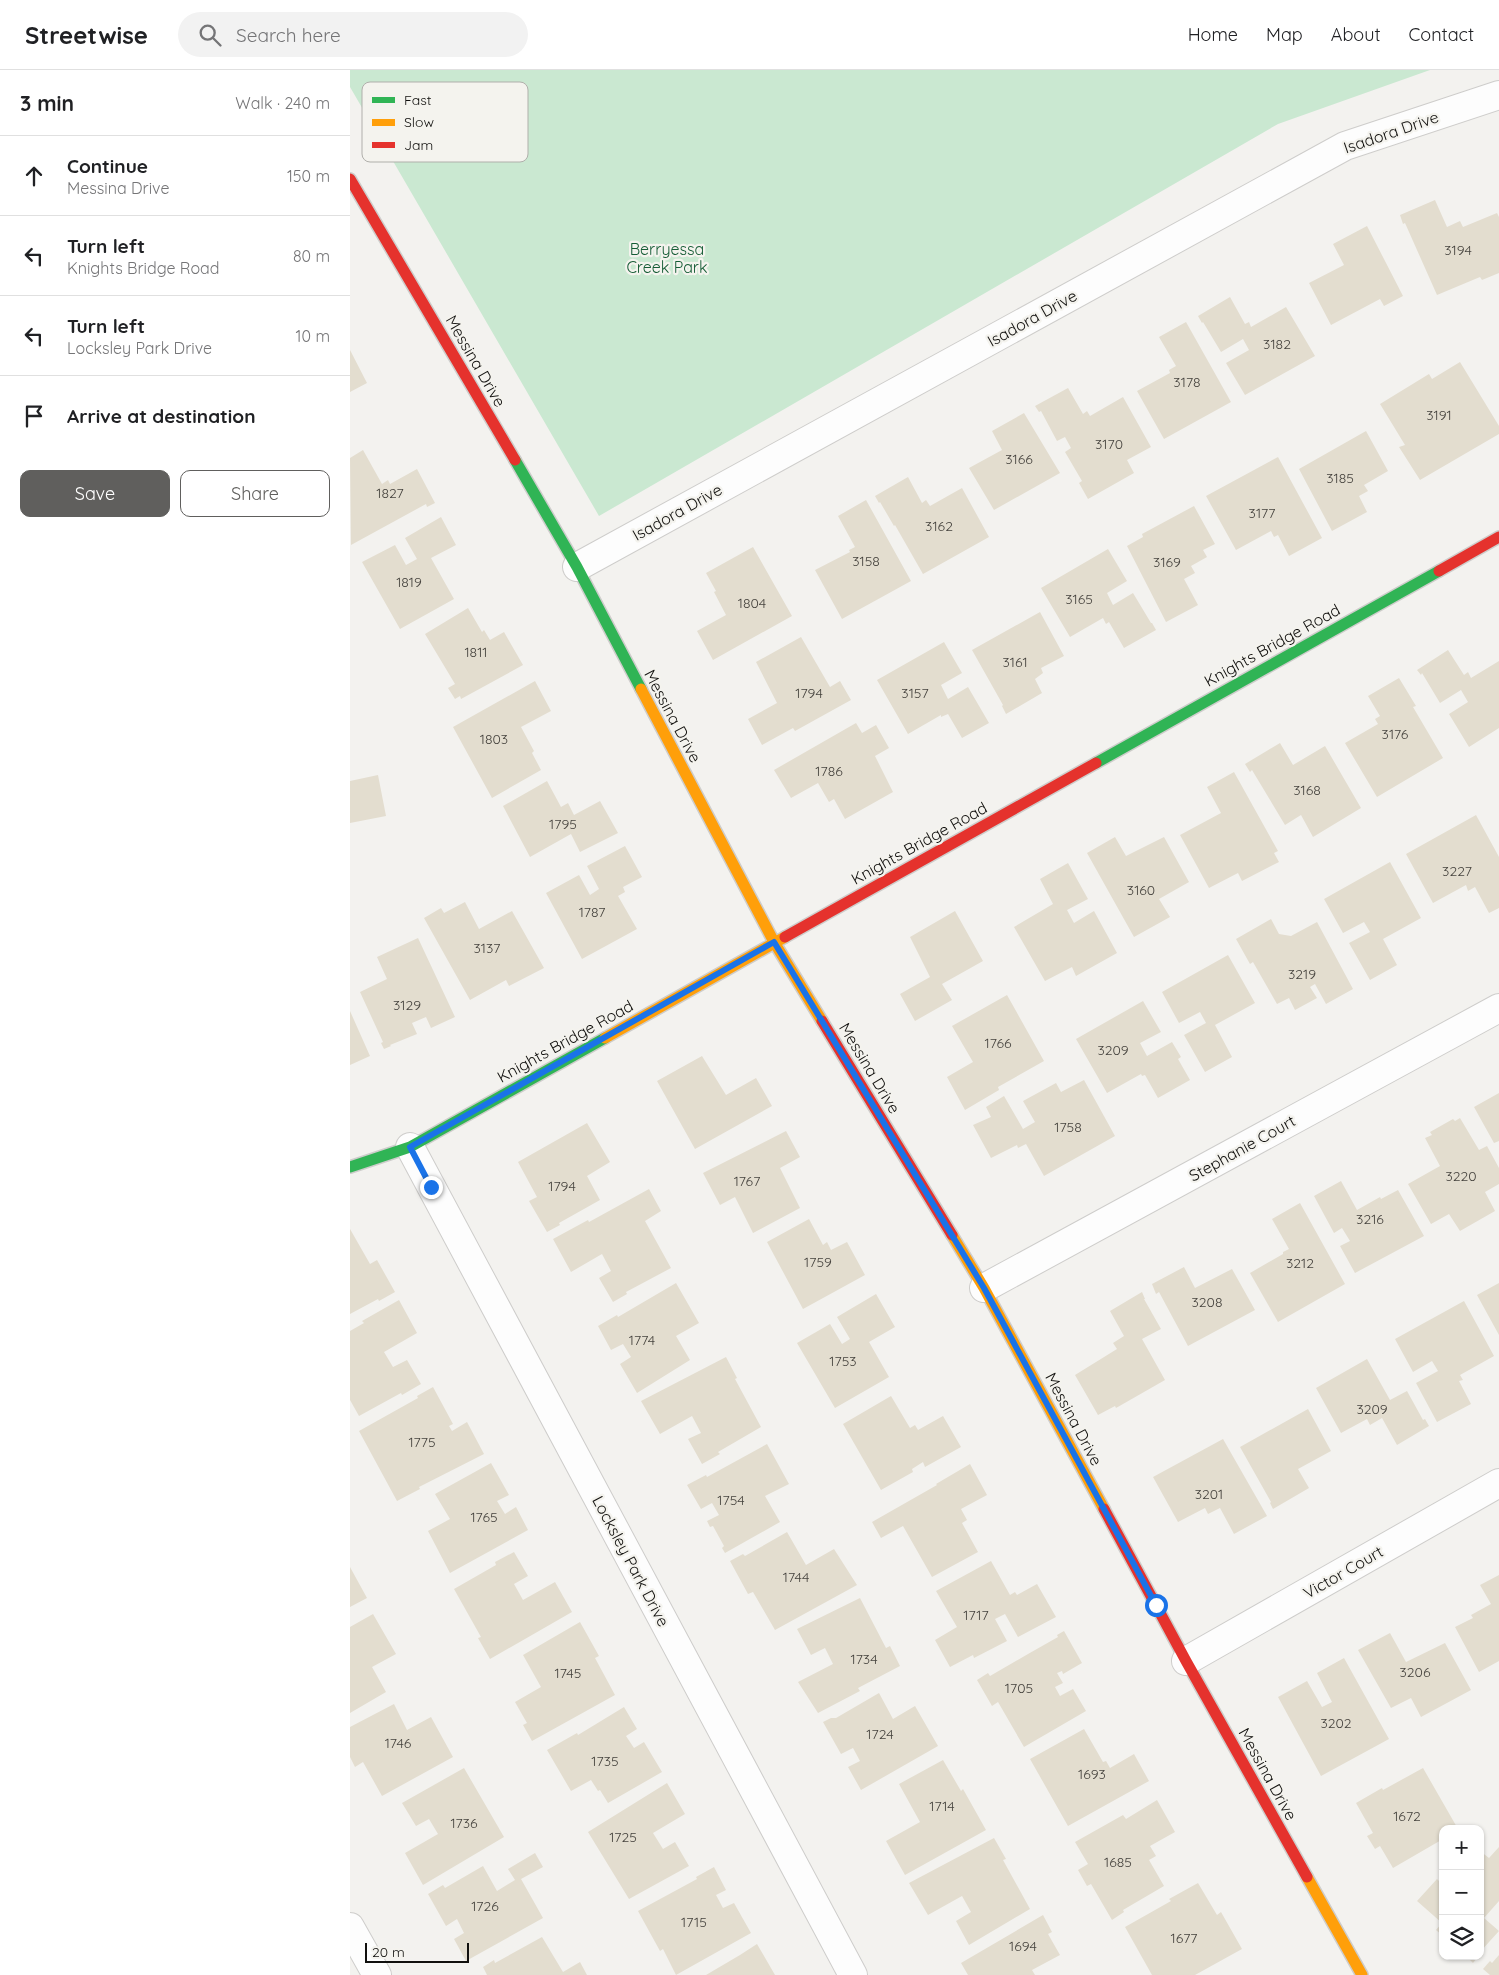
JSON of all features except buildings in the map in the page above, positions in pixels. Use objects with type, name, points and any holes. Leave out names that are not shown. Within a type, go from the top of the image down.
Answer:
[{"type":"street","name":"Isadora Drive","points":[[577,567],[1345,146],[1499,95]]},
{"type":"street","name":"Messina Drive","points":[[350,179],[577,567],[774,942],[984,1288],[1186,1661],[1362,1975]]},
{"type":"street","name":"Knights Bridge Road","points":[[350,1167],[410,1147],[1499,537]]},
{"type":"street","name":"Stephanie Court","points":[[984,1288],[1499,1008]]},
{"type":"street","name":"Locksley Park Drive","points":[[410,1147],[854,1975]]},
{"type":"street","name":"Victor Court","points":[[1186,1661],[1499,1483]]},
{"type":"street","points":[[350,1926],[376,1975]]},
{"type":"green space","name":"Berryessa Creek Park","points":[[350,70],[1430,70],[1278,124],[599,516],[394,162],[528,162],[528,82],[362,82],[362,108],[350,87]]},
{"type":"traffic: fast","points":[[515,460],[577,567],[641,689]]},
{"type":"traffic: fast","points":[[1096,763],[1439,571]]},
{"type":"traffic: fast","points":[[350,1167],[410,1147],[605,1038]]},
{"type":"traffic: slow","points":[[641,689],[774,942],[822,1021]]},
{"type":"traffic: slow","points":[[605,1038],[785,937]]},
{"type":"traffic: slow","points":[[952,1235],[984,1288],[1104,1509]]},
{"type":"traffic: slow","points":[[1307,1877],[1362,1975]]},
{"type":"traffic: jam","points":[[350,179],[515,460]]},
{"type":"traffic: jam","points":[[1439,571],[1499,537]]},
{"type":"traffic: jam","points":[[785,937],[1096,763]]},
{"type":"traffic: jam","points":[[822,1021],[952,1235]]},
{"type":"traffic: jam","points":[[1104,1509],[1186,1661],[1307,1877]]},
{"type":"route","points":[[431,1187],[410,1147],[774,942],[984,1288],[1156,1605]]}]
